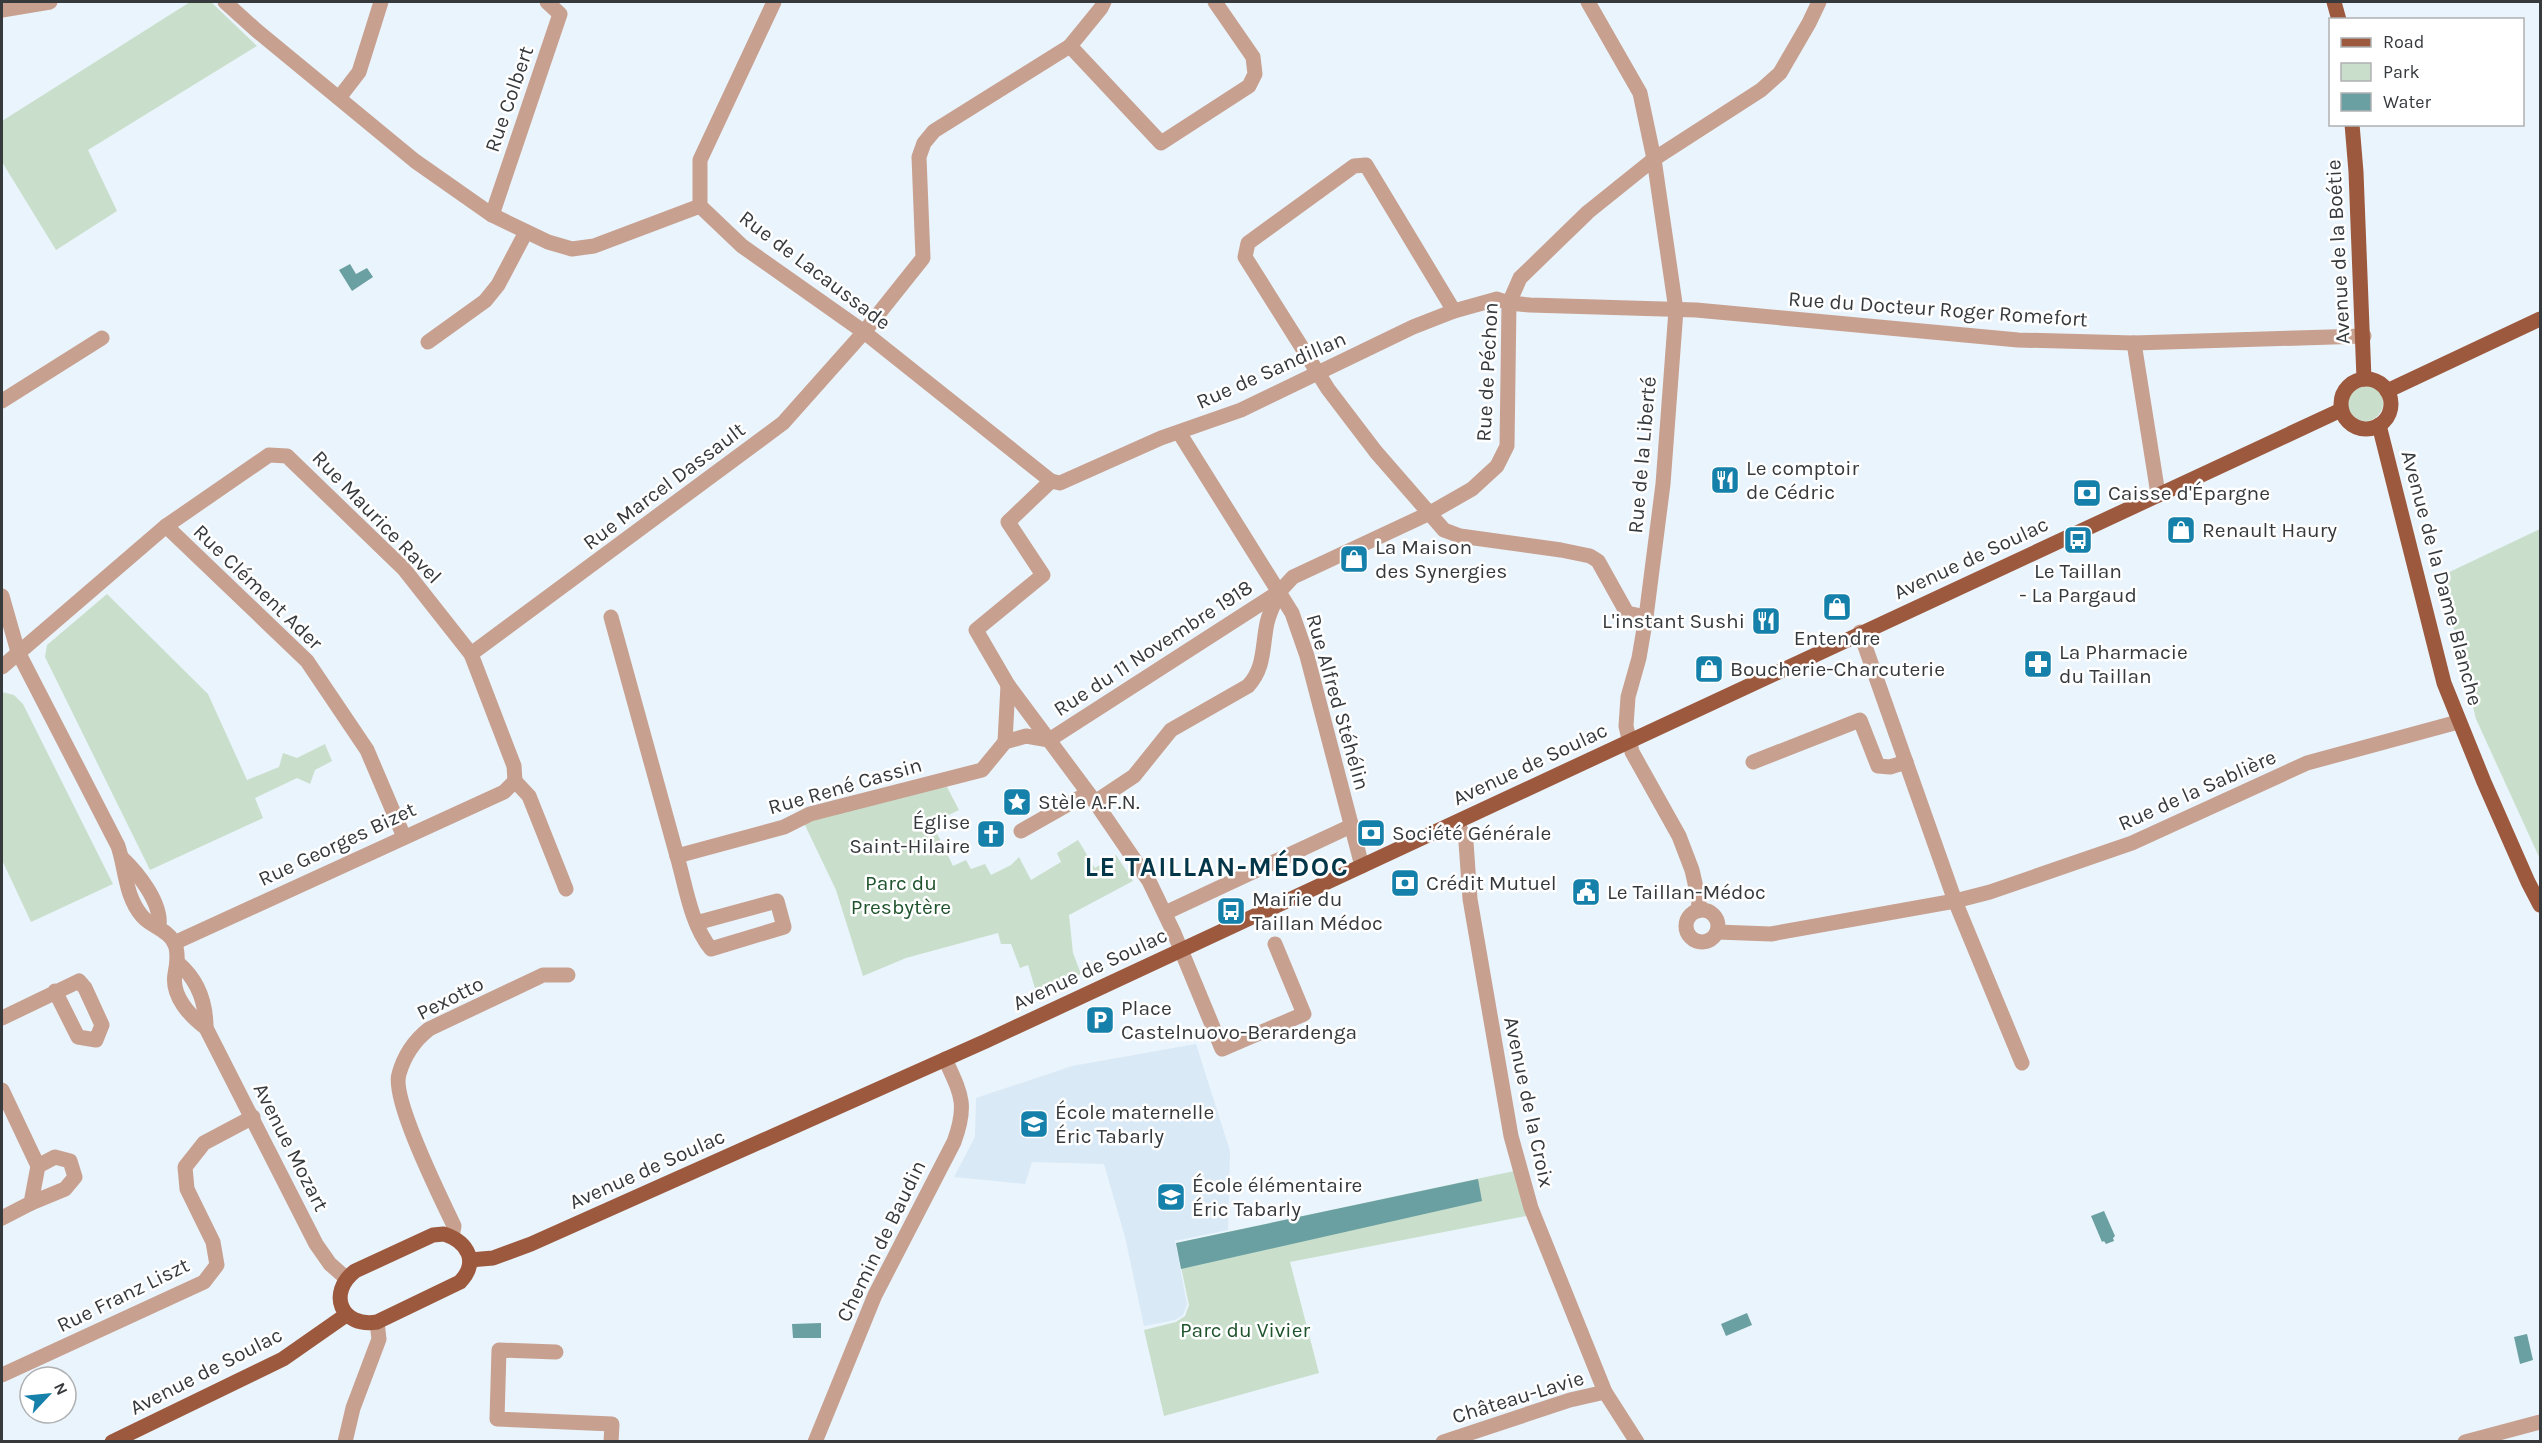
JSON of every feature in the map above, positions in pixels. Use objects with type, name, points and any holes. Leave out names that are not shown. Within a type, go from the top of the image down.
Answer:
[{"type":"main road","points":[[2334,2],[2338,18]]},
{"type":"main road","name":"Avenue de la Boétie","points":[[2352,126],[2364,336],[2364,379]]},
{"type":"main road","points":[[2387,391],[2541,319]]},
{"type":"main road","points":[[2364,379],[2376,381],[2387,391],[2391,403],[2390,411],[2379,425],[2368,429],[2349,424],[2341,410],[2341,399],[2346,388],[2353,382],[2364,379]]},
{"type":"main road","name":"Avenue de Soulac","points":[[470,1260],[493,1258],[531,1244],[945,1059],[2341,410]]},
{"type":"main road","name":"Avenue de la Dame Blanche","points":[[2379,425],[2444,683],[2458,722],[2528,882],[2541,905]]},
{"type":"main road","points":[[433,1235],[452,1237],[465,1248],[470,1260],[469,1270],[460,1282],[377,1322],[366,1324],[355,1322],[346,1315],[340,1302],[346,1278],[355,1271],[433,1235]]},
{"type":"main road","name":"Avenue de Soulac","points":[[112,1442],[283,1359],[346,1315]]},
{"type":"street","points":[[2,10],[50,2]]},
{"type":"street","points":[[225,2],[415,161],[492,215],[548,242],[572,249],[594,246],[700,206],[700,160],[774,2]]},
{"type":"street","points":[[339,98],[358,72],[381,2]]},
{"type":"street","name":"Rue Colbert","points":[[492,215],[560,14],[547,2]]},
{"type":"street","name":"Rue Marcel Dassault","points":[[471,654],[783,423],[864,332],[923,258],[919,157],[924,143],[934,131],[1070,46],[1104,2]]},
{"type":"street","points":[[1070,46],[1161,143],[1249,86],[1255,74],[1253,57],[1215,2]]},
{"type":"street","name":"Rue de la Liberté","points":[[1588,2],[1640,93],[1654,159],[1676,310],[1663,484],[1640,658],[1628,697],[1626,726],[1632,752],[1679,836],[1692,870],[1699,901],[1698,910]]},
{"type":"street","name":"Rue de Péchon","points":[[1279,592],[1293,577],[1430,513],[1487,478],[1497,466],[1507,446],[1509,303],[1520,278],[1588,212],[1654,159],[1761,90],[1780,73],[1819,2]]},
{"type":"street","points":[[1454,311],[1366,165],[1354,166],[1248,243],[1245,257],[1318,373],[1376,452],[1444,530],[1460,536],[1590,556],[1598,561],[1628,613],[1646,617]]},
{"type":"street","name":"Rue de Lacaussade","points":[[700,206],[742,246],[864,332],[1051,481]]},
{"type":"street","points":[[428,342],[485,302],[498,285],[526,232]]},
{"type":"street","name":"Rue de Sandillan","points":[[1051,481],[1060,483],[1161,438],[1180,434],[1241,410],[1413,327],[1454,311],[1497,299],[1509,303]]},
{"type":"street","name":"Rue du Docteur Roger Romefort","points":[[1509,303],[1696,310],[2018,340],[2134,343],[2364,336]]},
{"type":"street","points":[[2,401],[102,338]]},
{"type":"street","points":[[2134,343],[2158,494]]},
{"type":"street","name":"Rue Alfred Stéhélin","points":[[1180,434],[1292,613],[1307,656],[1362,866]]},
{"type":"street","name":"Rue Maurice Ravel","points":[[2,667],[166,526],[269,454],[287,456],[404,569],[471,654],[514,766],[515,781]]},
{"type":"street","points":[[1051,481],[1008,522],[1043,575],[976,630],[1008,685],[1091,797],[1149,881],[1182,949],[1222,1049],[1304,1014],[1275,944]]},
{"type":"street","name":"Rue Clément Ader","points":[[166,526],[307,661],[367,750],[404,837]]},
{"type":"street","points":[[1021,831],[1134,776],[1170,730],[1248,686],[1262,665],[1267,621],[1279,592]]},
{"type":"street","name":"Rue du 11 Novembre 1918","points":[[1049,740],[1279,592]]},
{"type":"street","points":[[2,596],[18,652],[122,858],[140,875],[161,916],[159,926],[174,942]]},
{"type":"street","points":[[611,617],[677,856],[696,923],[700,937],[711,949],[784,927],[777,901],[696,923]]},
{"type":"street","points":[[1860,632],[1955,901],[2022,1063]]},
{"type":"street","points":[[2,634],[18,652]]},
{"type":"street","points":[[1008,685],[1005,742],[1026,736],[1049,740]]},
{"type":"street","points":[[1753,762],[1860,720],[1878,766],[1890,767],[1906,762]]},
{"type":"street","name":"Rue de la Sablière","points":[[1717,932],[1771,934],[1955,901],[1990,892],[2132,843],[2307,763],[2458,722]]},
{"type":"street","name":"Rue René Cassin","points":[[677,856],[784,827],[810,814],[982,770],[1005,742]]},
{"type":"street","points":[[515,781],[529,796],[566,889]]},
{"type":"street","name":"Rue Georges Bizet","points":[[174,942],[504,792],[515,781]]},
{"type":"street","name":"Avenue de la Croix","points":[[1457,822],[1466,842],[1470,899],[1511,1136],[1538,1228],[1605,1392],[1637,1442]]},
{"type":"street","points":[[1165,912],[1351,826]]},
{"type":"street","points":[[1704,910],[1714,915],[1717,920],[1717,932],[1707,942],[1692,940],[1685,927],[1691,914],[1704,910]]},
{"type":"street","name":"Avenue Mozart","points":[[174,942],[178,963],[189,972],[206,1006],[206,1028],[316,1244],[330,1264],[346,1278]]},
{"type":"street","name":"Pexotto","points":[[452,1237],[454,1226],[407,1120],[398,1076],[415,1041],[429,1029],[543,975],[568,975]]},
{"type":"street","points":[[2,1018],[55,991]]},
{"type":"street","name":"Chemin de Baudin","points":[[816,1442],[874,1295],[954,1142],[962,1121],[962,1103],[956,1079],[945,1059]]},
{"type":"street","points":[[2,1090],[38,1166],[31,1203]]},
{"type":"street","name":"Rue Franz Liszt","points":[[2,1375],[204,1282],[217,1265],[213,1242],[188,1189],[185,1167],[204,1143],[253,1117]]},
{"type":"street","points":[[2,1218],[31,1203],[65,1190],[75,1177],[70,1161],[56,1157],[38,1166]]},
{"type":"street","points":[[345,1442],[353,1408],[379,1339],[377,1322]]},
{"type":"street","points":[[556,1352],[499,1350],[497,1419],[612,1424],[611,1442]]},
{"type":"street","name":"Château-Lavie","points":[[1443,1442],[1570,1400],[1605,1392]]},
{"type":"street","points":[[2465,1442],[2541,1422]]},
{"type":"shaded area","name":"École élémentaire Éric Tabarly","points":[[1196,1044],[1230,1151],[1228,1230],[1175,1241],[1187,1304],[1183,1315],[1175,1320],[1144,1326],[1125,1237],[1104,1164],[1032,1162],[1025,1184],[954,1177],[975,1137],[976,1098],[1072,1066]]},
{"type":"green space","points":[[190,2],[211,2],[257,46],[88,150],[117,211],[56,250],[2,162],[2,121]]},
{"type":"green space","points":[[2365,385],[2378,390],[2383,403],[2378,416],[2365,421],[2352,416],[2347,403],[2352,390]]},
{"type":"green space","points":[[2540,529],[2540,859],[2476,719],[2441,576]]},
{"type":"green space","points":[[107,594],[208,694],[247,780],[279,767],[283,753],[297,758],[325,744],[332,761],[315,770],[310,784],[297,778],[255,798],[263,818],[150,870],[45,657],[47,645]]},
{"type":"green space","points":[[2,692],[14,695],[23,704],[113,884],[31,922],[2,860]]},
{"type":"green space","name":"Parc du Presbytère","points":[[946,785],[959,810],[932,823],[953,866],[966,860],[971,869],[985,864],[991,875],[1011,865],[1019,857],[1031,880],[1061,862],[1057,853],[1078,840],[1095,868],[1116,855],[1133,881],[1069,915],[1073,953],[1081,974],[1037,995],[1028,965],[1020,968],[1011,944],[1001,944],[998,933],[906,958],[863,976],[836,890],[802,819]]},
{"type":"green space","name":"Parc du Vivier","points":[[1514,1171],[1526,1216],[1290,1262],[1319,1373],[1164,1416],[1144,1330],[1176,1322],[1185,1316],[1189,1305],[1176,1243]]},
{"type":"water","points":[[350,264],[356,274],[367,268],[373,277],[352,291],[339,270]]},
{"type":"water","points":[[1478,1179],[1482,1201],[1181,1269],[1176,1243]]},
{"type":"water","points":[[2104,1211],[2115,1236],[2114,1241],[2106,1244],[2102,1242],[2091,1216]]},
{"type":"water","points":[[1747,1313],[1752,1325],[1726,1336],[1721,1324]]},
{"type":"water","points":[[821,1323],[821,1338],[793,1338],[792,1324]]},
{"type":"water","points":[[2527,1334],[2533,1360],[2520,1364],[2514,1337]]},
{"type":"place","name":"Le comptoir de Cédric","points":[[1725,480]]},
{"type":"place","name":"Caisse d'Épargne","points":[[2087,493]]},
{"type":"place","name":"Renault Haury","points":[[2181,530]]},
{"type":"place","name":"Le Taillan - La Pargaud","points":[[2078,540]]},
{"type":"place","name":"La Maison des Synergies","points":[[1354,559]]},
{"type":"place","name":"Entendre","points":[[1837,607]]},
{"type":"place","name":"L'instant Sushi","points":[[1766,621]]},
{"type":"place","name":"La Pharmacie du Taillan","points":[[2038,664]]},
{"type":"place","name":"Boucherie-Charcuterie","points":[[1709,669]]},
{"type":"place","name":"Stèle A.F.N.","points":[[1017,802]]},
{"type":"place","name":"Société Générale","points":[[1371,833]]},
{"type":"place","name":"Église Saint-Hilaire","points":[[991,834]]},
{"type":"place","name":"Crédit Mutuel","points":[[1405,883]]},
{"type":"place","name":"Le Taillan-Médoc","points":[[1586,892]]},
{"type":"place","name":"Mairie du Taillan Médoc","points":[[1231,911]]},
{"type":"place","name":"Place Castelnuovo-Berardenga","points":[[1100,1020]]},
{"type":"place","name":"École maternelle Éric Tabarly","points":[[1034,1124]]},
{"type":"place","name":"École élémentaire Éric Tabarly","points":[[1171,1197]]},
{"type":"district","name":"LE TAILLAN-MÉDOC","points":[[1217,867]]}]
